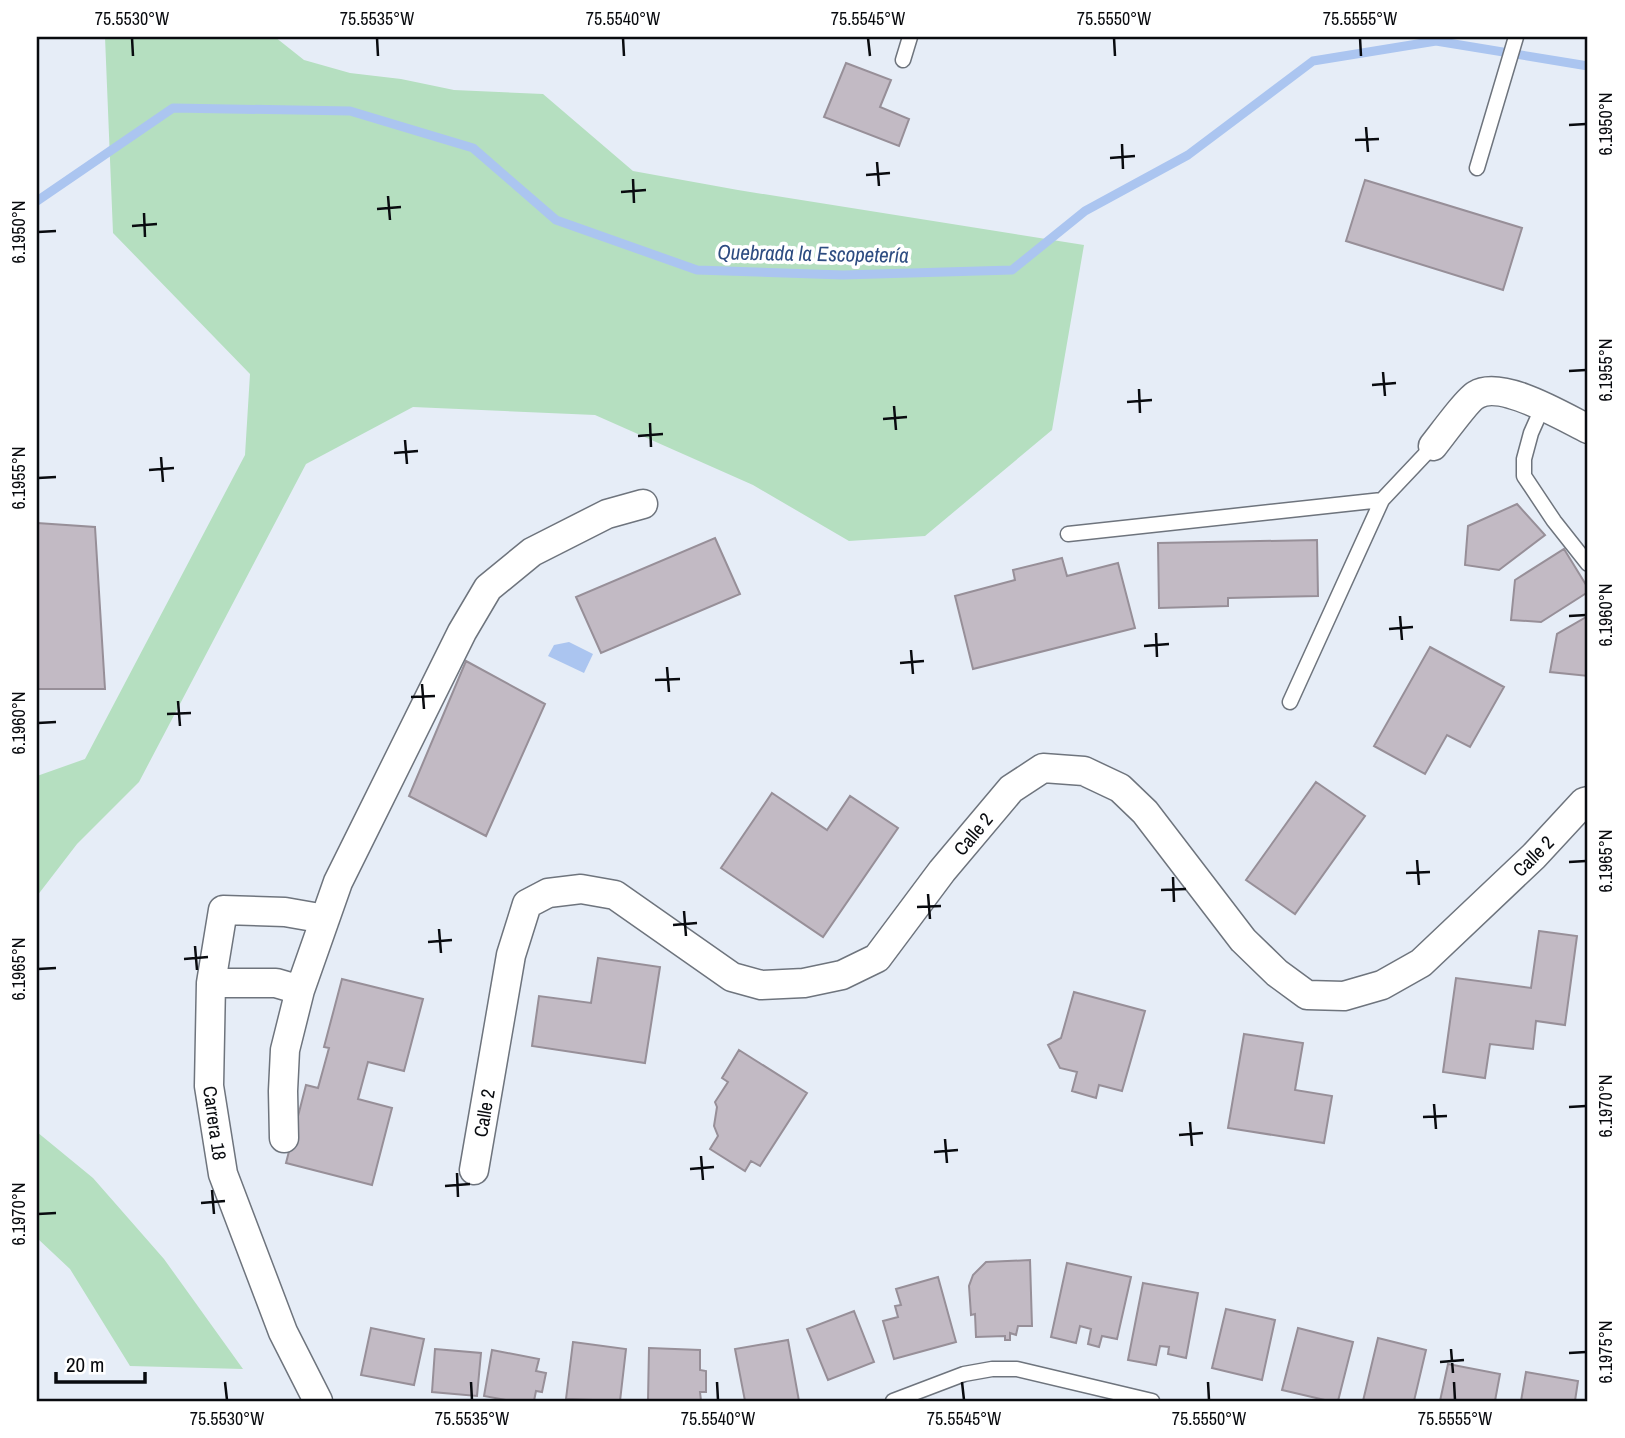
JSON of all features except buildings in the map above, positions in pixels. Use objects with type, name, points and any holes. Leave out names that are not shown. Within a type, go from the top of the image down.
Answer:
[{"type":"street","points":[[1433,446],[1475,395],[1495,390],[1543,406],[1588,429]]},
{"type":"street","points":[[284,1138],[285,1050],[300,990],[338,882],[462,632],[488,588],[532,552],[607,514],[643,504]]},
{"type":"street","name":"Calle 2","points":[[474,1170],[511,955],[527,904],[548,893],[581,889],[615,895],[702,958],[741,980],[761,985],[804,983],[842,975],[877,958],[942,871],[1011,789],[1043,768],[1084,771],[1120,788],[1145,813],[1242,940],[1277,973],[1307,995],[1344,996],[1382,985],[1422,963],[1588,801]]},
{"type":"street","name":"Carrera 18","points":[[318,1401],[283,1332],[223,1174],[209,1086],[211,983],[223,910],[285,912],[325,919]]},
{"type":"street","points":[[211,983],[276,983],[300,990]]},
{"type":"lane","points":[[903,60],[910,37]]},
{"type":"lane","points":[[1477,168],[1516,37]]},
{"type":"lane","points":[[1543,406],[1531,433],[1524,459],[1524,476],[1554,521],[1588,564]]},
{"type":"lane","points":[[1290,702],[1382,500],[1433,446]]},
{"type":"lane","points":[[1068,534],[1382,500]]},
{"type":"lane","points":[[894,1401],[964,1374],[992,1369],[1017,1369],[1152,1401]]},
{"type":"green space","points":[[105,37],[275,37],[304,60],[350,73],[401,79],[454,90],[543,94],[633,171],[1084,245],[1052,430],[925,536],[849,541],[753,485],[595,415],[413,407],[306,464],[139,782],[77,844],[37,896],[37,776],[85,759],[245,455],[250,374],[113,233]]},
{"type":"green space","points":[[37,1132],[93,1178],[164,1259],[243,1369],[130,1366],[70,1269],[37,1238]]},
{"type":"water","points":[[569,642],[593,654],[584,673],[548,656],[554,645]]},
{"type":"waterway","name":"Quebrada la Escopetería","points":[[37,201],[173,108],[350,111],[473,148],[556,220],[697,270],[843,275],[1012,270],[1085,211],[1188,155],[1313,61],[1436,41],[1588,66]]}]
